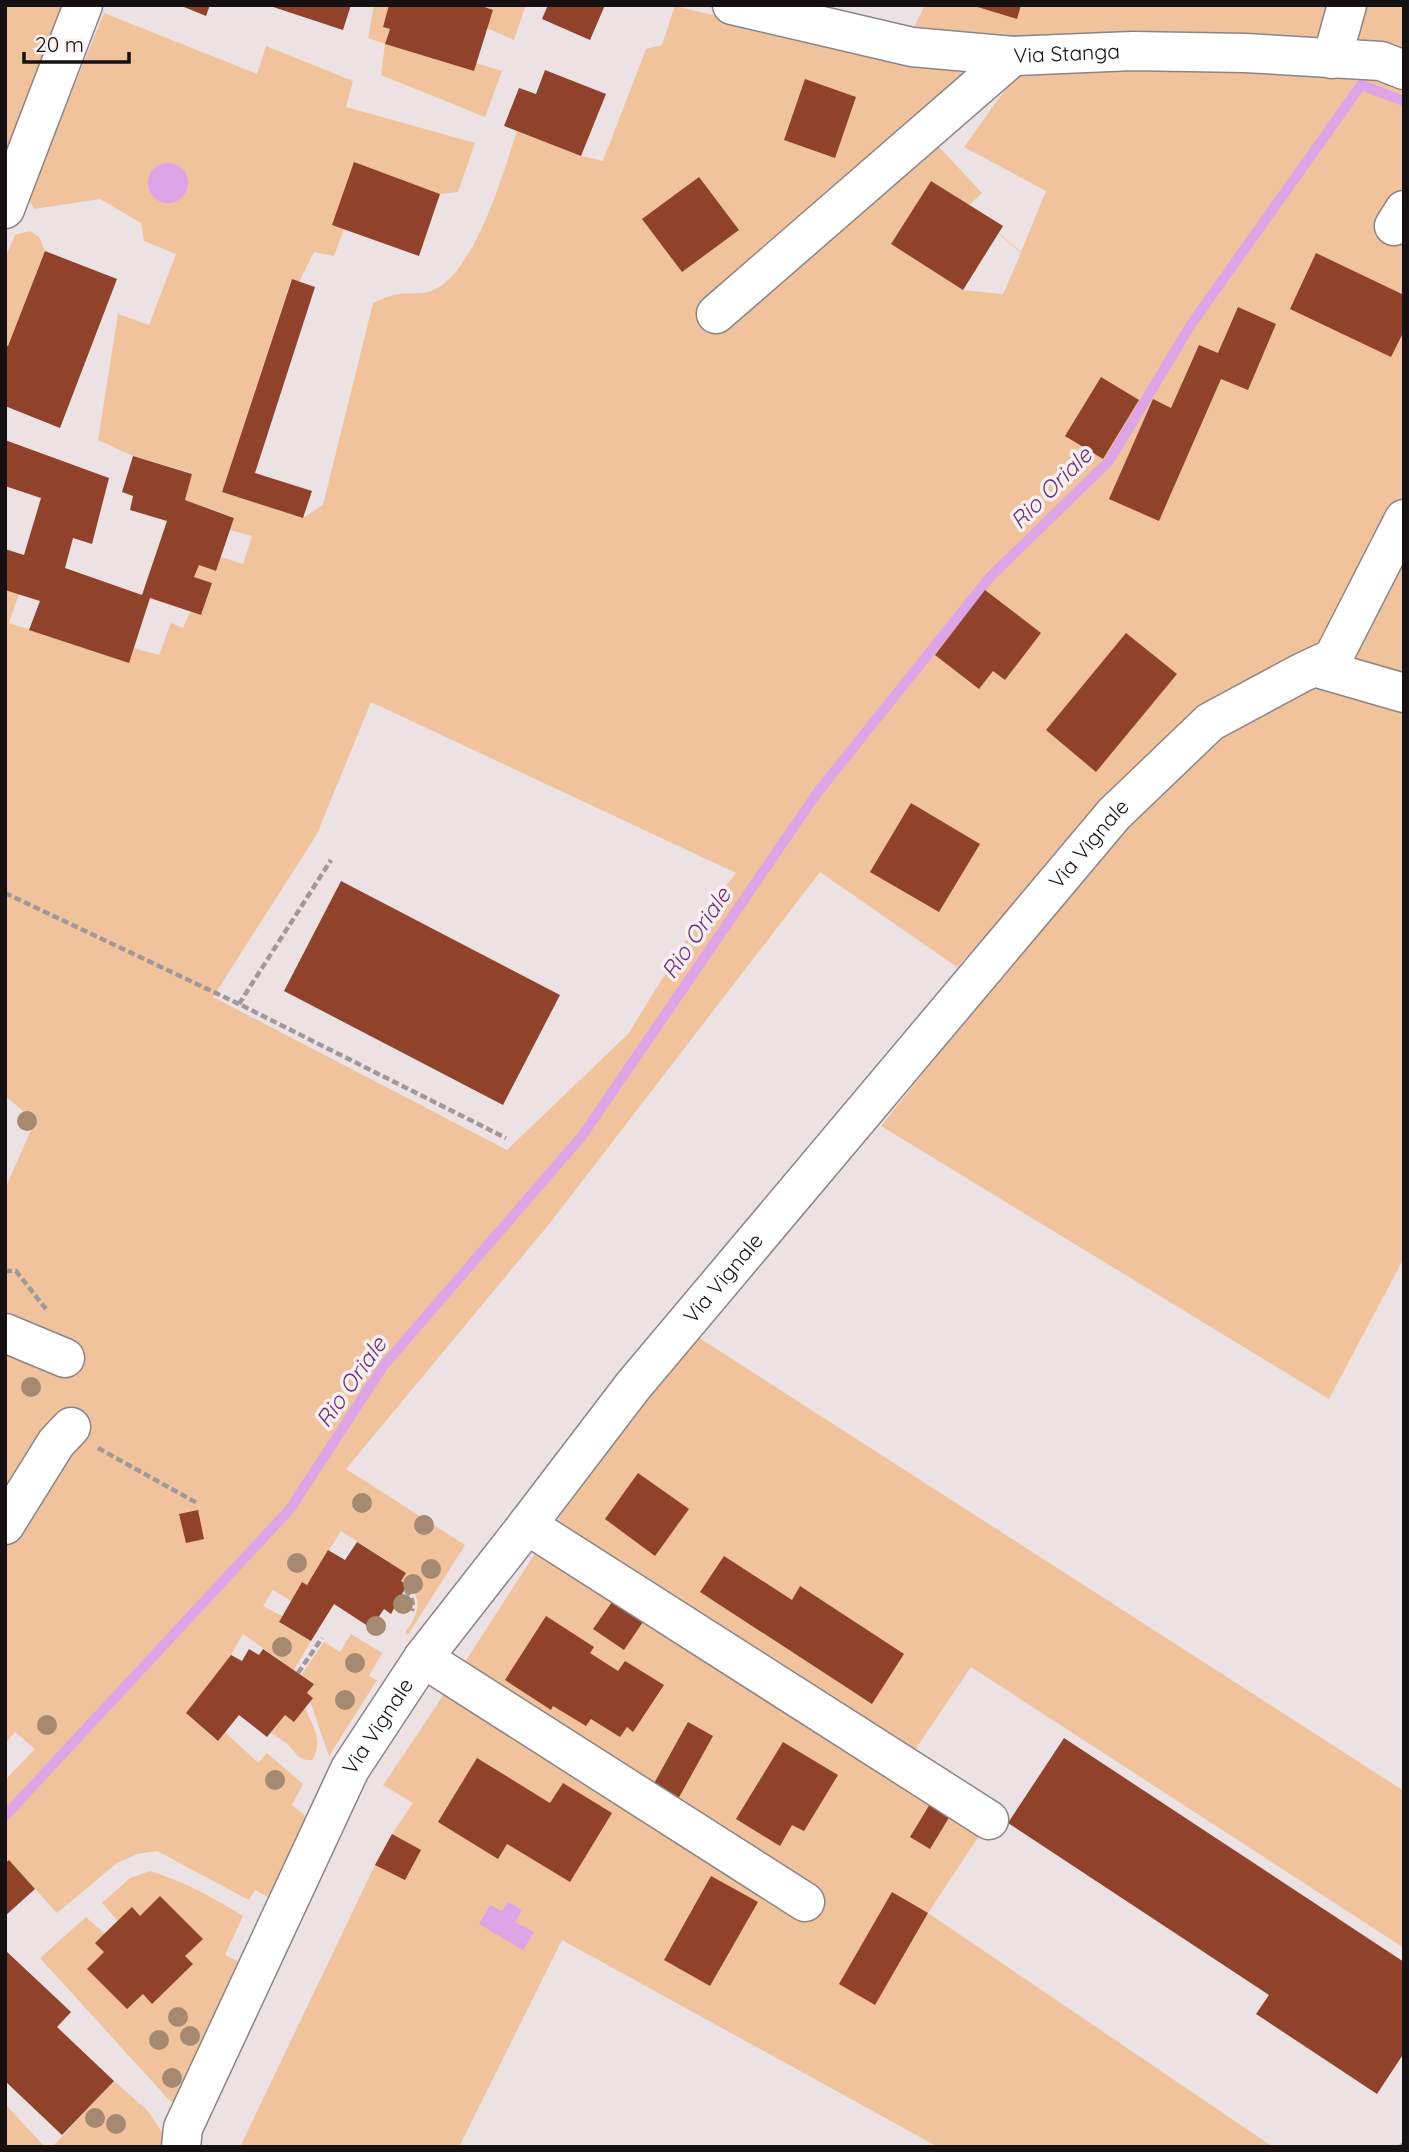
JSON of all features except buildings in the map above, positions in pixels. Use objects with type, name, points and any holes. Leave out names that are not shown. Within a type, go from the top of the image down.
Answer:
[{"type":"street","points":[[5,209],[83,5]]},
{"type":"street","name":"Via Stanga","points":[[732,5],[912,47],[1013,56],[1133,51],[1245,53],[1381,61],[1404,70]]},
{"type":"street","points":[[1332,59],[1347,5]]},
{"type":"street","points":[[716,314],[1013,56]]},
{"type":"street","name":"Via Vignale","points":[[180,2147],[183,2128],[350,1769],[423,1658],[633,1386],[1114,814],[1210,722],[1333,658],[1404,519]]},
{"type":"street","points":[[1314,667],[1404,693]]},
{"type":"street","points":[[5,1333],[65,1358]]},
{"type":"street","points":[[5,1525],[56,1443],[71,1427]]},
{"type":"street","points":[[527,1525],[989,1820]]},
{"type":"street","points":[[423,1658],[805,1902]]},
{"type":"path","points":[[239,1004],[331,860]]},
{"type":"path","points":[[5,893],[239,1004],[506,1138]]},
{"type":"path","points":[[298,1673],[322,1638]]},
{"type":"shaded area","points":[[5,5],[70,5],[5,177]]},
{"type":"shaded area","points":[[374,5],[389,5],[383,27],[390,29],[385,44],[368,38]]},
{"type":"shaded area","points":[[479,5],[526,5],[514,40],[487,28],[493,10]]},
{"type":"shaded area","points":[[925,5],[1343,5],[1332,43],[1286,48],[910,35]]},
{"type":"shaded area","points":[[1351,5],[1404,5],[1404,62],[1340,44]]},
{"type":"shaded area","points":[[675,6],[972,71],[926,133],[982,193],[969,205],[964,203],[1021,252],[1046,191],[964,147],[1015,76],[1153,64],[1358,73],[1404,90],[1404,496],[1326,647],[1065,851],[957,967],[820,872],[550,1223],[346,1469],[465,1545],[408,1635],[405,1633],[418,1605],[414,1593],[401,1581],[406,1573],[341,1531],[307,1585],[302,1582],[291,1601],[273,1590],[263,1606],[282,1616],[279,1623],[311,1641],[294,1670],[243,1634],[231,1655],[186,1713],[217,1741],[225,1732],[258,1763],[267,1753],[303,1784],[292,1805],[312,1821],[275,1901],[255,1890],[249,1900],[157,1851],[137,1854],[117,1863],[57,1913],[9,1860],[5,1863],[5,1780],[35,1749],[15,1732],[5,1744],[5,1545],[64,1453],[5,1506],[5,1189],[35,1121],[5,1096],[5,590],[19,594],[9,623],[129,662],[134,648],[159,655],[171,623],[183,628],[190,612],[201,615],[212,583],[194,577],[199,565],[216,571],[221,557],[243,564],[252,536],[230,530],[234,517],[185,500],[192,473],[133,456],[98,440],[118,314],[149,325],[176,254],[144,241],[141,223],[100,199],[34,209],[28,198],[104,13],[257,74],[266,46],[353,81],[346,107],[475,143],[458,192],[440,194],[354,163],[344,229],[334,256],[314,252],[299,282],[291,280],[222,492],[303,518],[323,505],[373,303],[393,295],[431,291],[447,281],[461,265],[485,220],[517,131],[581,156],[603,161],[646,49],[662,45]],"holes":[[[931,181],[955,196],[1021,253],[1003,294],[963,290],[891,244]],[[371,702],[736,873],[700,918],[628,1034],[507,1150],[213,997],[317,834]]]},
{"type":"shaded area","points":[[385,44],[474,71],[476,63],[502,71],[485,117],[381,75]]},
{"type":"shaded area","points":[[168,163],[182,169],[188,183],[182,197],[168,203],[154,197],[148,183],[154,169]]},
{"type":"shaded area","points":[[30,231],[39,237],[45,251],[8,346],[5,345],[5,258],[15,235]]},
{"type":"shaded area","points":[[1404,536],[1404,684],[1347,667]]},
{"type":"shaded area","points":[[1318,680],[1404,707],[1404,1258],[1329,1399],[881,1126],[1014,960],[1178,766],[1224,729]]},
{"type":"shaded area","points":[[698,1337],[1404,1791],[1404,1948],[971,1667],[900,1772],[981,1833],[928,1913],[1273,2147],[938,2147],[562,1940],[459,2147],[240,2147],[375,1865],[413,1803],[383,1785],[588,1474],[628,1419]]},
{"type":"shaded area","points":[[351,1634],[382,1653],[369,1676],[377,1680],[329,1756],[310,1701],[313,1697],[307,1693],[314,1683],[301,1675],[324,1642],[340,1652]]},
{"type":"shaded area","points":[[305,1708],[317,1740],[312,1760],[300,1757],[271,1733],[285,1715],[294,1722]]},
{"type":"shaded area","points":[[150,1871],[198,1890],[243,1916],[225,1955],[245,1965],[183,2104],[170,2101],[40,1958],[86,1917],[105,1934],[118,1921],[102,1903],[130,1878]]},
{"type":"shaded area","points":[[508,1902],[522,1910],[515,1922],[534,1932],[523,1950],[479,1924],[490,1905],[502,1911]]},
{"type":"shaded area","points":[[114,2081],[147,2110],[169,2142],[168,2147],[52,2147]]},
{"type":"shaded area","points":[[5,2104],[45,2147],[5,2147]]},
{"type":"waterway","name":"Rio Oriale","points":[[5,1816],[290,1509],[384,1365],[582,1136],[817,793],[990,577],[1109,461],[1190,326],[1361,85],[1404,101]]}]
